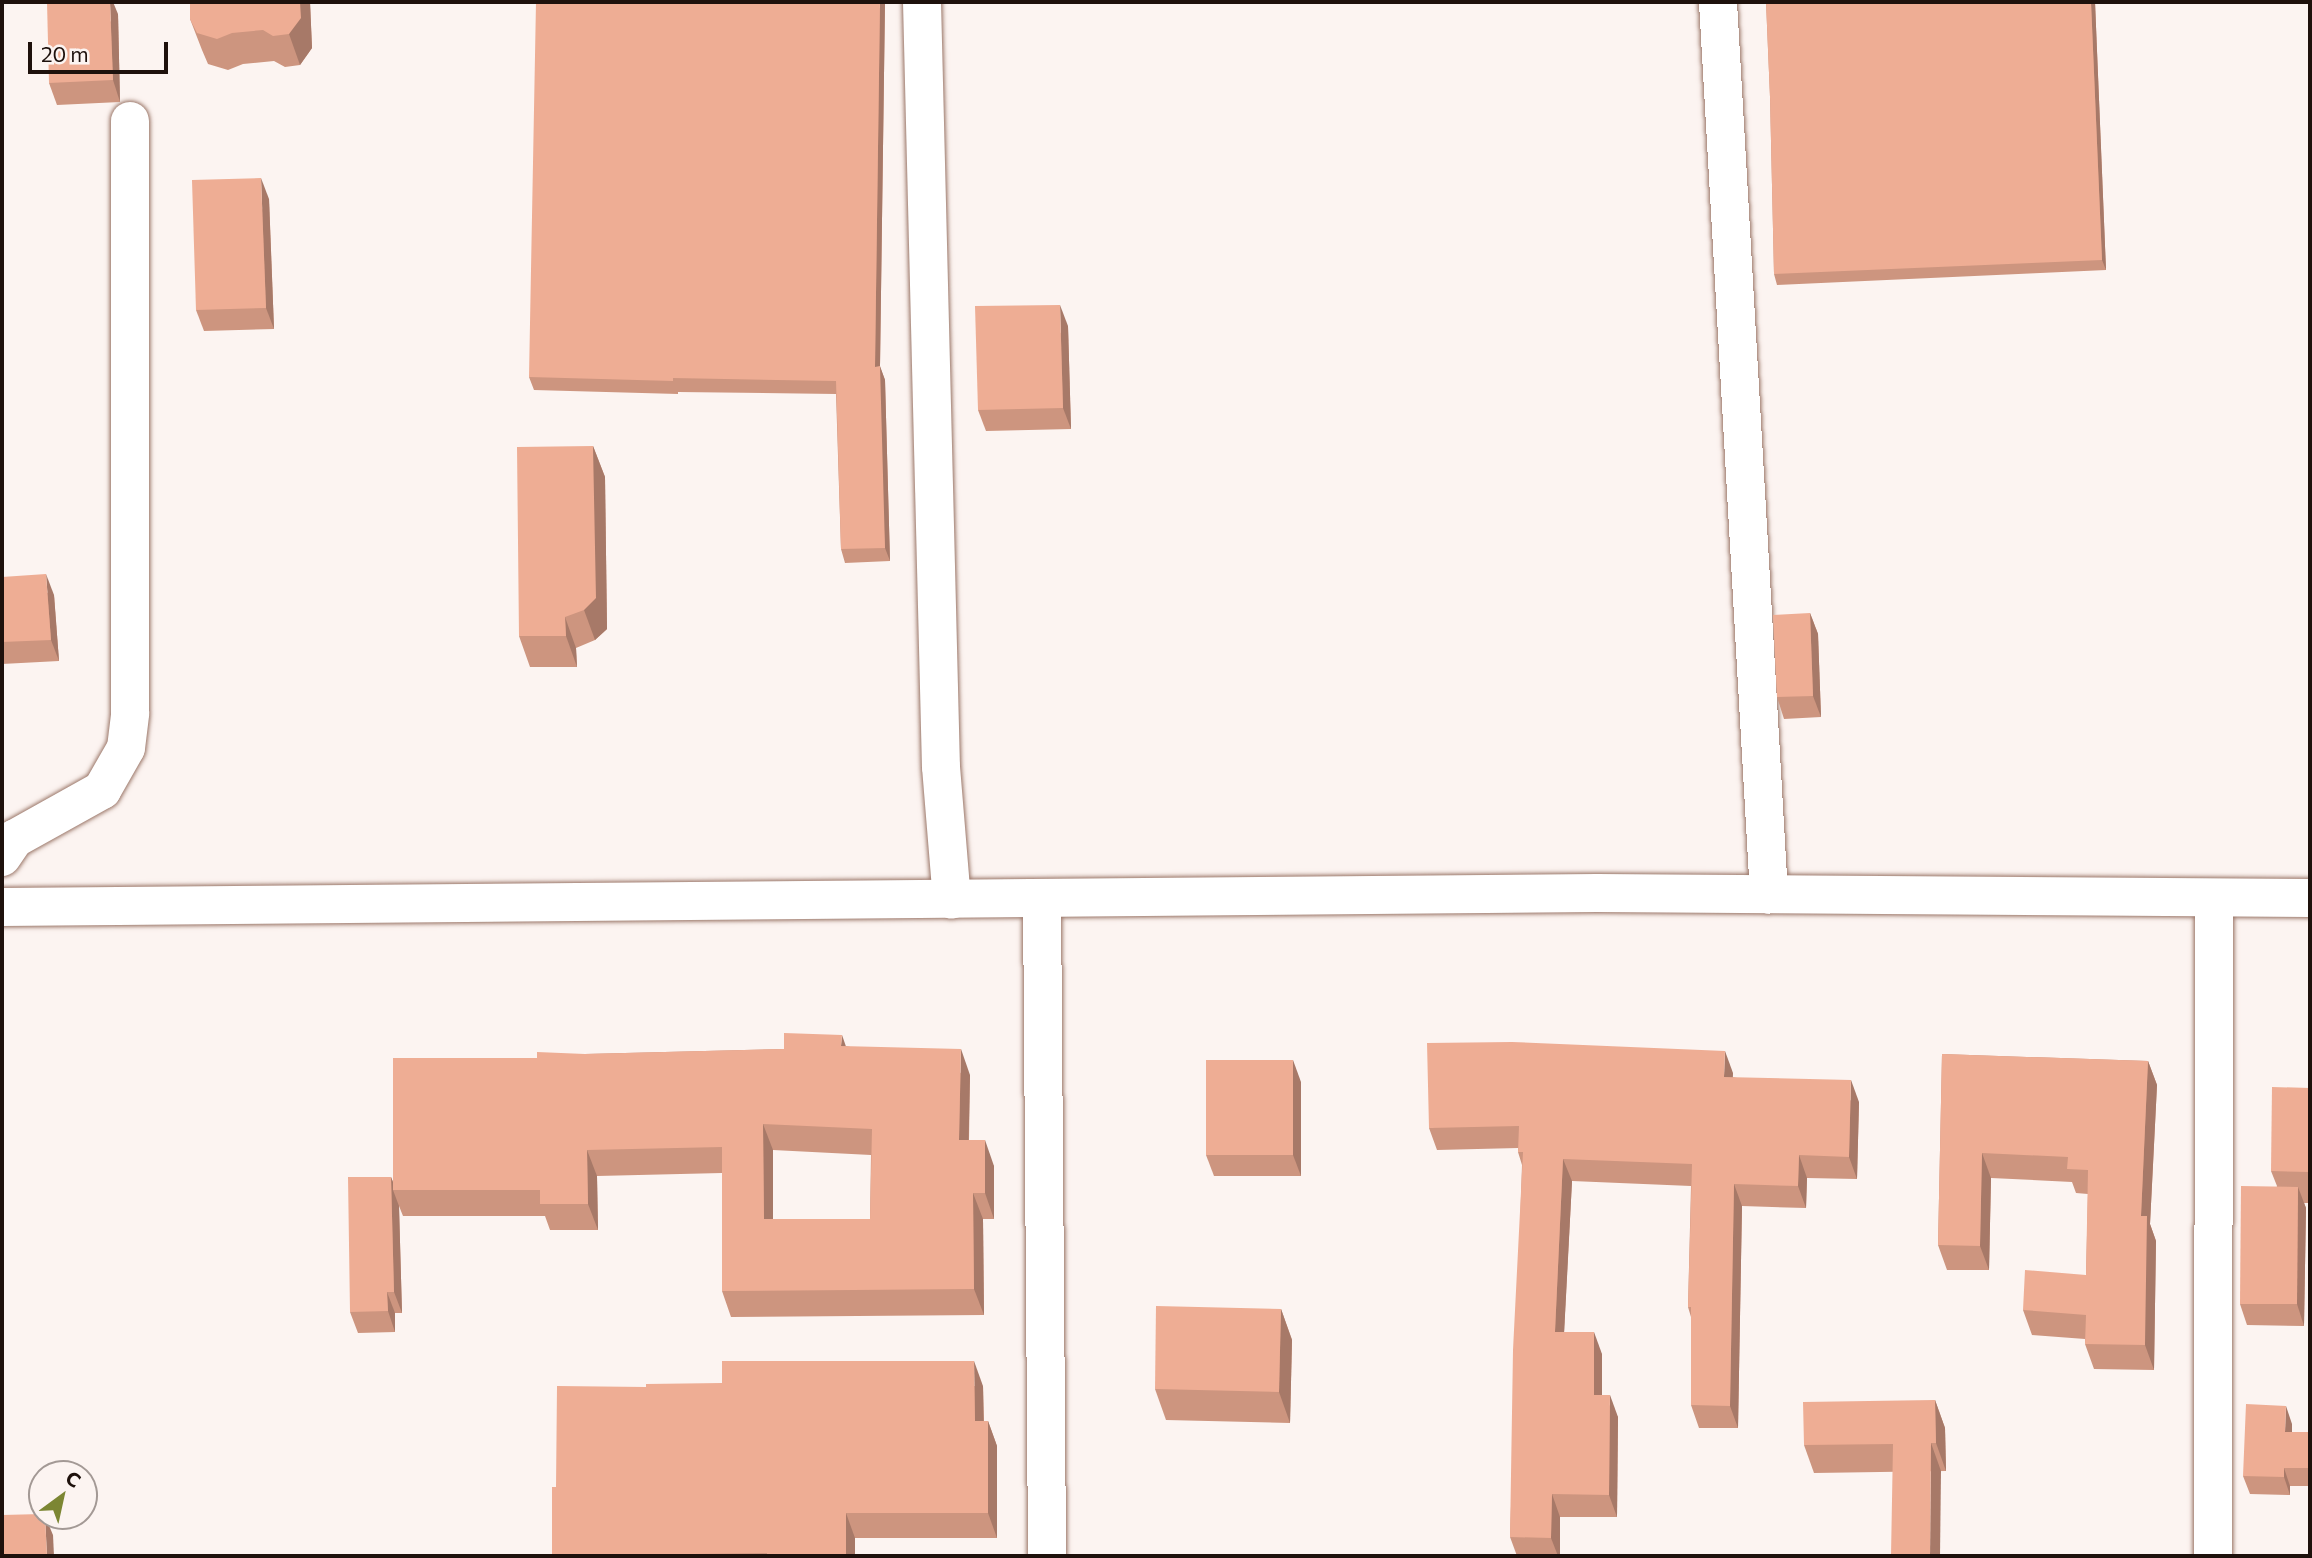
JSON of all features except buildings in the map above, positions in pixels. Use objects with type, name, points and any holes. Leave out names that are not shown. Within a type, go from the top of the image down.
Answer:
[{"type":"street","points":[[922,2],[941,767],[951,900]]},
{"type":"street","points":[[1718,2],[1769,895]]},
{"type":"street","points":[[2,857],[14,839],[102,790],[126,748],[130,713],[130,121]]},
{"type":"street","points":[[2,906],[1769,895],[2310,898]]},
{"type":"street","points":[[1042,898],[1047,1556]]},
{"type":"street","points":[[2213,1556],[2214,899]]}]
